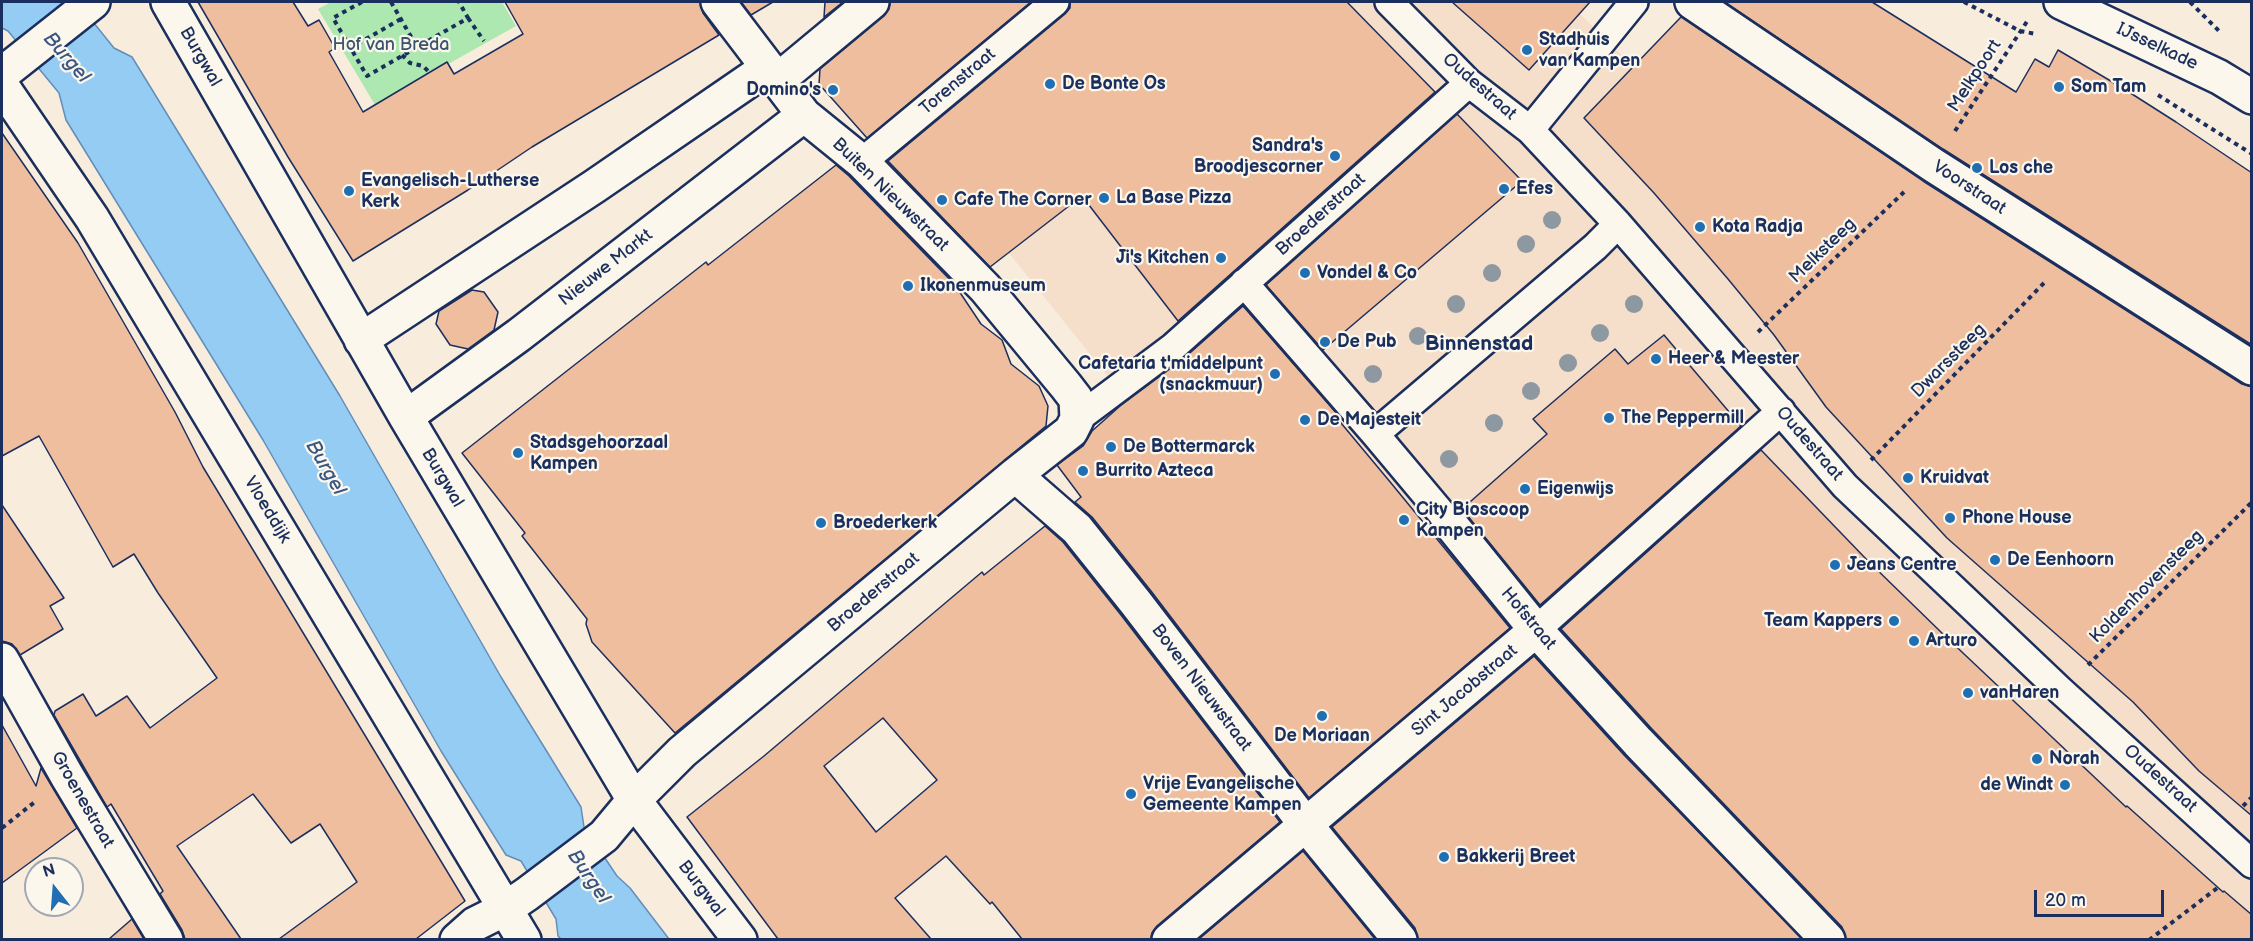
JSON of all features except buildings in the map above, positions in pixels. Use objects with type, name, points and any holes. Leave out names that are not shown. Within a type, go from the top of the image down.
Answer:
[{"type":"street","points":[[6,75],[93,2]]},
{"type":"street","name":"Burgwal","points":[[168,2],[361,340],[634,800],[740,939]]},
{"type":"street","name":"Buiten Nieuwstraat","points":[[718,2],[804,115],[862,162],[990,283],[1076,399],[1077,419]]},
{"type":"street","points":[[361,340],[595,186],[772,74],[872,2]]},
{"type":"street","name":"Torenstraat","points":[[862,162],[1055,2]]},
{"type":"street","name":"Oudestraat","points":[[1389,2],[1469,83],[1530,130],[1618,224],[1845,486],[2061,691],[2251,864]]},
{"type":"street","points":[[1530,130],[1634,2]]},
{"type":"street","name":"Voorstraat","points":[[1692,2],[1933,165],[2252,368]]},
{"type":"street","name":"IJsselkade","points":[[2047,6],[2219,77],[2252,97]]},
{"type":"street","name":"Vloeddijk","points":[[6,75],[92,218],[516,902],[524,939]]},
{"type":"street","name":"Broederstraat","points":[[457,939],[475,924],[516,902],[604,836],[634,800],[682,752],[1071,431],[1077,419],[1168,340],[1244,283],[1469,83]]},
{"type":"street","name":"Nieuwe Markt","points":[[406,417],[519,335],[804,115]]},
{"type":"street","points":[[1375,434],[1595,247],[1618,224]]},
{"type":"street","name":"Hofstraat","points":[[1244,283],[1375,434],[1536,630],[1638,742],[1828,939]]},
{"type":"street","name":"Sint Jacobstraat","points":[[1169,939],[1536,630],[1781,411]]},
{"type":"street","name":"Boven Nieuwstraat","points":[[1015,475],[1077,530],[1136,603],[1306,825],[1400,939]]},
{"type":"street","name":"Groenestraat","points":[[2,660],[68,777],[166,939]]},
{"type":"path","points":[[362,2],[333,18],[367,76],[468,18]]},
{"type":"path","points":[[391,2],[417,47]]},
{"type":"path","points":[[459,2],[483,41]]},
{"type":"path","points":[[1964,2],[2020,31],[2043,36]]},
{"type":"path","name":"Melkpoort","points":[[1933,165],[2020,31],[2047,6]]},
{"type":"path","points":[[350,48],[401,18]]},
{"type":"path","points":[[402,55],[410,63],[423,66],[428,71]]},
{"type":"path","points":[[2155,93],[2252,154]]},
{"type":"path","name":"Melksteeg","points":[[1733,356],[1933,165]]},
{"type":"path","name":"Dwarssteeg","points":[[1845,486],[2073,255]]},
{"type":"path","name":"Koldenhovensteeg","points":[[2061,691],[2252,502]]},
{"type":"path","points":[[2149,939],[2251,864]]},
{"type":"shaded area","points":[[1108,2],[1568,2],[1727,159],[2251,643],[2251,939],[2175,939],[1752,500],[1607,635],[1535,559],[1356,724],[1131,405],[926,150]]},
{"type":"green space","name":"Hof van Breda","points":[[331,2],[502,2],[516,26],[375,105],[318,9]]},
{"type":"water","name":"Burgel","points":[[2,2],[77,2],[114,48],[132,57],[340,396],[501,677],[581,807],[584,827],[617,876],[630,888],[669,939],[561,939],[558,936],[556,919],[521,861],[506,855],[441,751],[263,440],[66,120],[59,93],[8,31],[2,28]]},
{"type":"place","name":"Stadhuis van Kampen","points":[[1527,50]]},
{"type":"place","name":"De Bonte Os","points":[[1050,84]]},
{"type":"place","name":"Som Tam","points":[[2059,87]]},
{"type":"place","name":"Domino's","points":[[833,90]]},
{"type":"place","name":"Sandra's Broodjescorner","points":[[1335,156]]},
{"type":"place","name":"Los che","points":[[1977,168]]},
{"type":"place","name":"Efes","points":[[1504,189]]},
{"type":"place","name":"Evangelisch-Lutherse Kerk","points":[[349,191]]},
{"type":"place","name":"La Base Pizza","points":[[1104,198]]},
{"type":"place","name":"Cafe The Corner","points":[[942,200]]},
{"type":"place","name":"Kota Radja","points":[[1700,227]]},
{"type":"place","name":"Ji's Kitchen","points":[[1221,258]]},
{"type":"place","name":"Vondel & Co","points":[[1305,273]]},
{"type":"place","name":"Ikonenmuseum","points":[[908,286]]},
{"type":"place","name":"De Pub","points":[[1325,342]]},
{"type":"place","name":"Heer & Meester","points":[[1656,359]]},
{"type":"place","name":"Cafetaria t'middelpunt (snackmuur)","points":[[1275,374]]},
{"type":"place","name":"The Peppermill","points":[[1609,418]]},
{"type":"place","name":"De Majesteit","points":[[1305,420]]},
{"type":"place","name":"De Bottermarck","points":[[1111,447]]},
{"type":"place","name":"Stadsgehoorzaal Kampen","points":[[518,453]]},
{"type":"place","name":"Burrito Azteca","points":[[1083,471]]},
{"type":"place","name":"Kruidvat","points":[[1908,478]]},
{"type":"place","name":"Eigenwijs","points":[[1525,489]]},
{"type":"place","name":"Phone House","points":[[1950,518]]},
{"type":"place","name":"City Bioscoop Kampen","points":[[1404,520]]},
{"type":"place","name":"Broederkerk","points":[[821,523]]},
{"type":"place","name":"De Eenhoorn","points":[[1995,560]]},
{"type":"place","name":"Jeans Centre","points":[[1835,565]]},
{"type":"place","name":"Team Kappers","points":[[1894,621]]},
{"type":"place","name":"Arturo","points":[[1914,641]]},
{"type":"place","name":"vanHaren","points":[[1968,693]]},
{"type":"place","name":"De Moriaan","points":[[1322,716]]},
{"type":"place","name":"Norah","points":[[2037,759]]},
{"type":"place","name":"de Windt","points":[[2065,785]]},
{"type":"place","name":"Vrije Evangelische Gemeente Kampen","points":[[1131,794]]},
{"type":"place","name":"Bakkerij Breet","points":[[1444,857]]},
{"type":"district","name":"Binnenstad","points":[[1479,345]]}]
